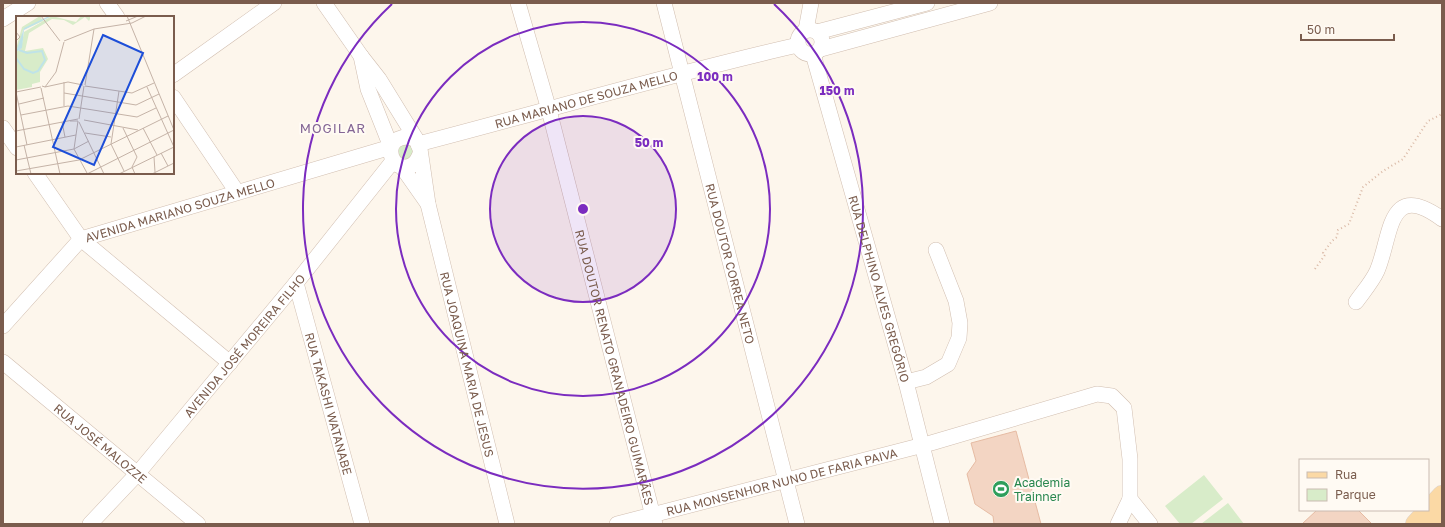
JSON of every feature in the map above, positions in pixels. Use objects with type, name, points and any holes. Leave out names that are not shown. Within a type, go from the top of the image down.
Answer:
[{"type":"main road","points":[[1429,509],[1442,495]]},
{"type":"main road","points":[[1415,524],[1427,511]]},
{"type":"main road","points":[[1437,524],[1442,519]]},
{"type":"street","points":[[3,19],[28,3]]},
{"type":"street","points":[[107,3],[116,16]]},
{"type":"street","points":[[174,74],[274,3]]},
{"type":"street","points":[[324,3],[361,56],[380,79],[418,146],[418,159],[411,166],[395,158]]},
{"type":"street","name":"RUA DOUTOR RENATO GRANADEIRO GUIMARÃES","points":[[518,3],[549,110],[654,520]]},
{"type":"street","name":"RUA DOUTOR CORREA NETO","points":[[664,3],[797,524]]},
{"type":"street","points":[[811,3],[811,31]]},
{"type":"street","points":[[927,3],[811,31],[799,36],[798,45],[800,50],[808,55],[990,3]]},
{"type":"street","points":[[811,31],[822,40],[817,52]]},
{"type":"street","name":"RUA MARIANO DE SOUZA MELLO","points":[[418,146],[682,73],[798,45]]},
{"type":"street","name":"RUA DELPHINO ALVES GREGÓRIO","points":[[817,52],[923,445],[942,524]]},
{"type":"street","points":[[361,56],[368,88],[395,158],[428,204]]},
{"type":"street","points":[[174,98],[237,192]]},
{"type":"street","points":[[3,128],[16,147]]},
{"type":"street","points":[[395,158],[393,143],[401,137],[418,146]]},
{"type":"street","name":"RUA JOAQUINA MARIA DE JESUS","points":[[418,146],[428,204],[507,524]]},
{"type":"street","name":"AVENIDA MARIANO SOUZA MELLO","points":[[3,326],[81,239],[237,192],[395,158]]},
{"type":"street","name":"AVENIDA JOSÉ MOREIRA FILHO","points":[[90,524],[138,474],[296,283],[395,158]]},
{"type":"street","points":[[36,174],[81,239],[230,363]]},
{"type":"street","points":[[1356,302],[1376,272],[1394,216],[1401,207],[1413,205],[1429,210],[1442,219]]},
{"type":"street","points":[[906,382],[926,377],[948,364],[959,338],[960,323],[956,301],[936,250]]},
{"type":"street","name":"RUA TAKASHI WATANABE","points":[[296,283],[362,524]]},
{"type":"street","name":"RUA JOSÉ MALOZZE","points":[[3,362],[198,524]]},
{"type":"street","name":"RUA MONSENHOR NUNO DE FARIA PAIVA","points":[[617,524],[654,520],[785,481],[923,445],[1097,394],[1112,396],[1124,408],[1130,459],[1130,498]]},
{"type":"street","points":[[1118,524],[1130,498],[1150,524]]},
{"type":"path","points":[[1314,269],[1325,255],[1323,253],[1337,237],[1338,230],[1349,224],[1363,187],[1383,171],[1404,159],[1428,121],[1442,114]]},
{"type":"green space","points":[[406,142],[414,147],[413,159],[401,161],[396,149]]},
{"type":"green space","points":[[1204,475],[1223,499],[1191,524],[1180,524],[1165,506]]},
{"type":"green space","points":[[1228,503],[1244,524],[1201,524]]},
{"type":"building","name":"Academia Trainner","points":[[1016,431],[1041,524],[994,524],[993,516],[975,504],[967,474],[976,461],[971,443]]},
{"type":"building","points":[[1316,511],[1359,511],[1372,524],[1302,524]]},
{"type":"place","name":"Academia Trainner","points":[[1001,489]]},
{"type":"district","name":"MOGILAR","points":[[333,128]]}]
